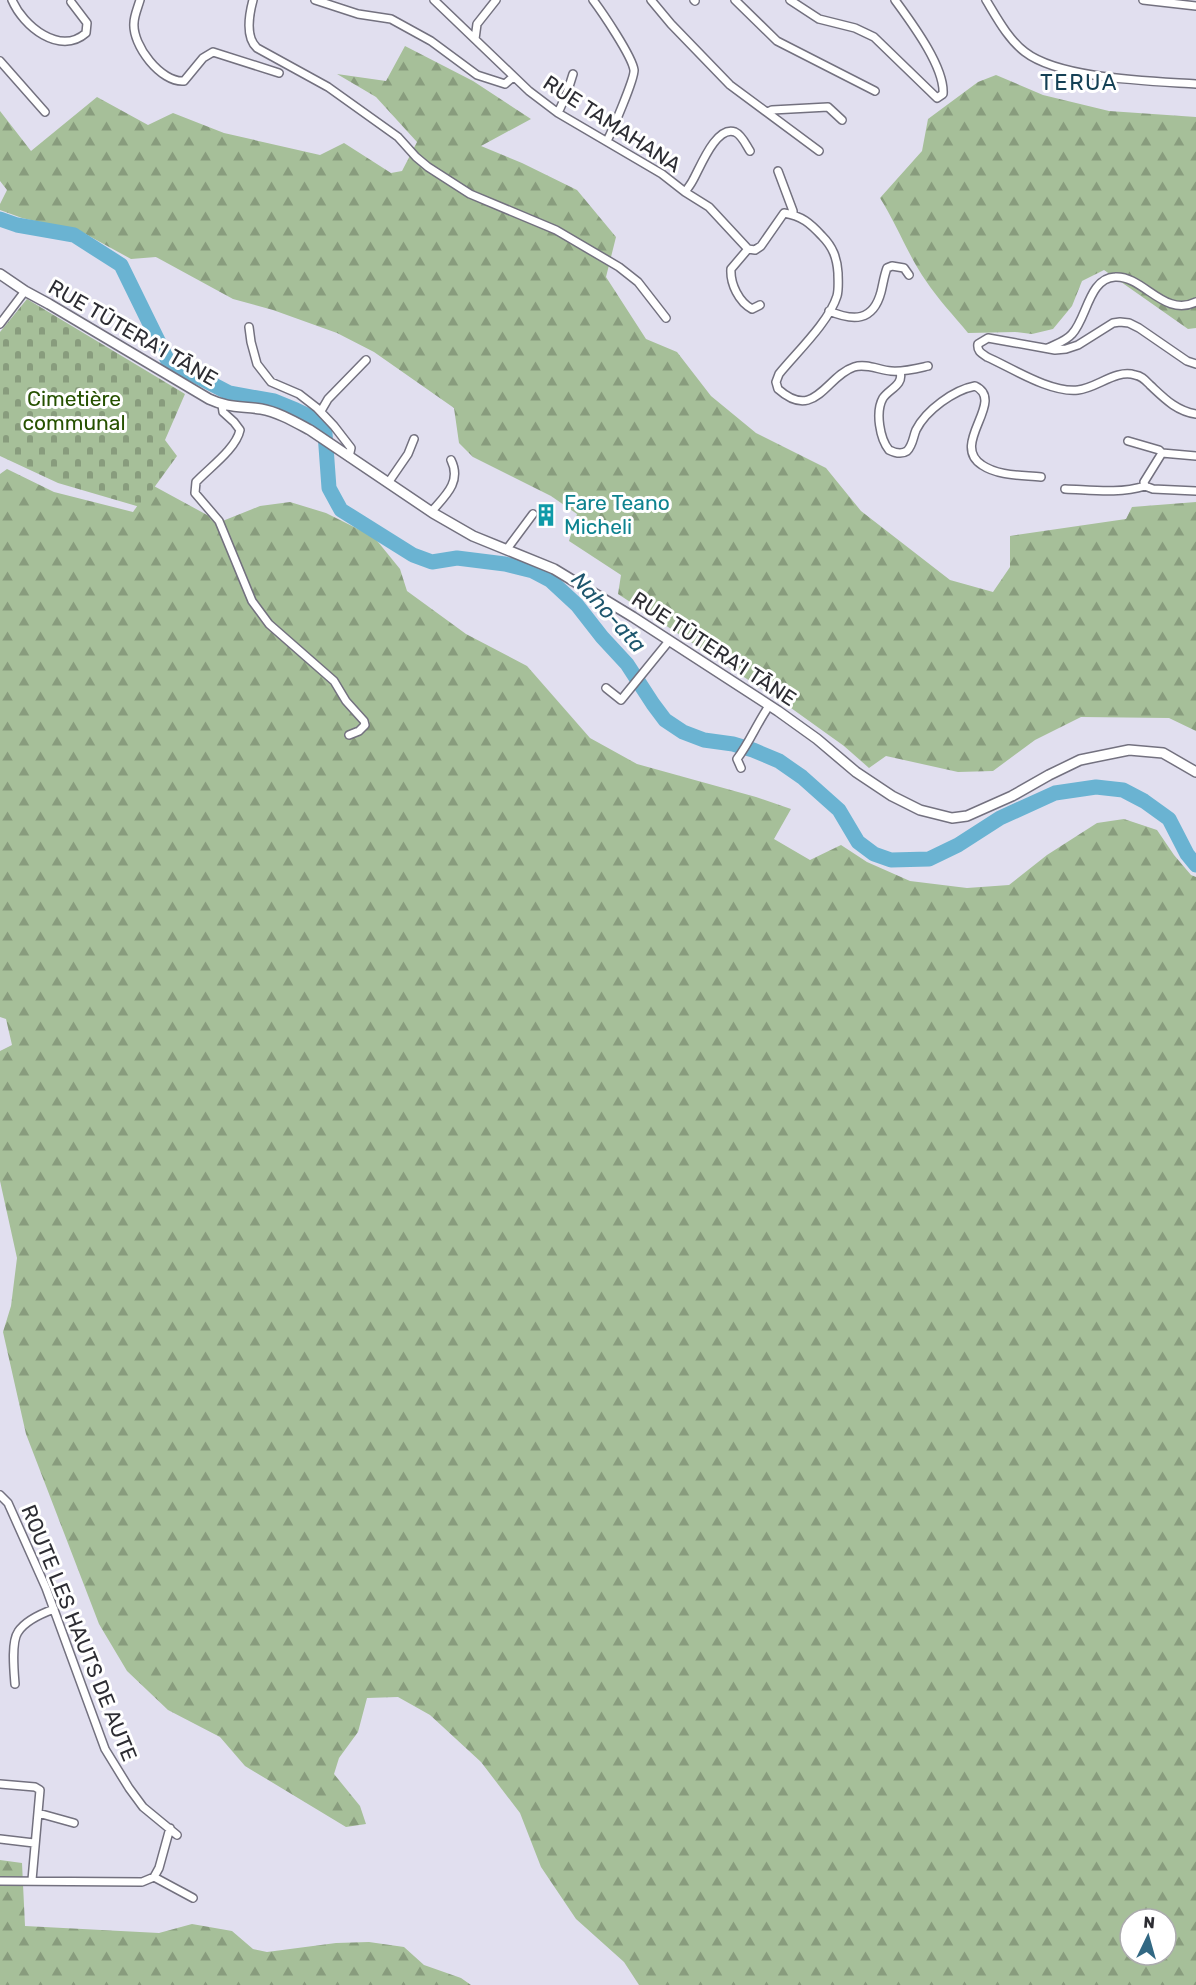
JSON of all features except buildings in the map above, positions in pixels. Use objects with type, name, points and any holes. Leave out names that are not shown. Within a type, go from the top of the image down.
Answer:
[{"type":"street","points":[[12,0],[16,10],[26,22],[47,37],[62,41],[79,39],[86,33],[87,23],[71,2]]},
{"type":"street","points":[[140,0],[134,24],[140,49],[153,65],[176,81],[184,81],[203,58],[213,52],[279,73]]},
{"type":"street","points":[[253,0],[250,12],[250,34],[251,43],[257,48],[328,87],[398,137],[428,167],[470,195],[556,230],[620,267],[638,282],[666,318]]},
{"type":"street","points":[[315,0],[358,14],[391,20],[431,41],[477,75],[505,84],[513,77]]},
{"type":"street","name":"RUE TAMAHANA","points":[[434,0],[513,77],[558,113],[662,174],[709,207],[748,249]]},
{"type":"street","points":[[475,39],[477,24],[496,0]]},
{"type":"street","points":[[593,0],[627,53],[634,70],[607,141]]},
{"type":"street","points":[[651,0],[730,85],[819,151]]},
{"type":"street","points":[[735,0],[777,41],[875,91]]},
{"type":"street","points":[[790,0],[819,19],[855,28],[874,38],[937,98],[943,94],[944,83],[923,40],[896,0]]},
{"type":"street","points":[[986,0],[1023,51],[1044,63],[1058,68],[1100,75],[1196,84]]},
{"type":"street","points":[[1143,0],[1196,6]]},
{"type":"street","points":[[0,61],[45,112]]},
{"type":"street","points":[[558,113],[573,74]]},
{"type":"street","points":[[768,112],[828,107],[842,120]]},
{"type":"street","points":[[685,192],[693,182],[702,159],[724,133],[730,131],[739,134],[750,151]]},
{"type":"street","points":[[778,171],[793,215]]},
{"type":"street","points":[[760,305],[753,309],[747,306],[737,292],[732,280],[733,266],[748,249],[755,250],[761,246],[784,213],[801,217],[814,228],[835,253],[838,271],[837,293],[818,328],[779,375],[776,384],[780,391],[793,399],[805,400],[819,394],[843,373],[854,367],[866,366],[900,372],[928,366]]},
{"type":"street","points":[[829,311],[855,319],[866,314],[875,306],[881,294],[887,268],[898,266],[904,268],[909,275]]},
{"type":"street","name":"RUE TŪTERA'I TĀNE","points":[[0,274],[187,387],[222,405],[261,409],[290,419],[310,430],[431,512],[473,536],[554,569],[770,706],[817,739],[856,772],[892,796],[920,810],[952,818],[967,816],[1080,760],[1113,752],[1129,750],[1163,753],[1196,772]]},
{"type":"street","points":[[1048,348],[1071,335],[1080,322],[1094,291],[1100,283],[1108,279],[1116,277],[1125,279],[1179,306],[1188,306],[1196,302]]},
{"type":"street","points":[[0,324],[26,291]]},
{"type":"street","points":[[1196,364],[1187,361],[1139,328],[1120,322],[1113,323],[1078,345],[1066,349],[1055,350],[988,338],[978,344],[978,349],[987,357],[1026,376],[1065,390],[1094,386],[1122,374],[1142,377],[1173,406],[1184,412],[1196,414]]},
{"type":"street","points":[[249,327],[257,364],[271,382],[299,394],[321,411],[351,448],[349,457]]},
{"type":"street","points":[[321,411],[328,399],[366,360]]},
{"type":"street","points":[[900,372],[900,381],[884,397],[879,408],[882,435],[889,450],[898,453],[906,451],[912,444],[918,426],[929,413],[954,395],[975,386],[982,390],[986,399],[972,440],[975,459],[985,466],[1004,473],[1041,477]]},
{"type":"street","points":[[222,405],[223,412],[240,429],[240,433],[233,444],[195,482],[195,493],[219,521],[252,601],[269,624],[334,681],[346,701],[364,721],[365,725],[349,735]]},
{"type":"street","points":[[388,483],[408,454],[414,440]]},
{"type":"street","points":[[1128,441],[1159,450],[1162,453],[1196,456]]},
{"type":"street","points":[[1145,486],[1147,475],[1162,453]]},
{"type":"street","points":[[431,512],[452,486],[456,469],[452,460]]},
{"type":"street","points":[[1065,489],[1116,491],[1145,486],[1153,489],[1196,491]]},
{"type":"street","points":[[507,549],[532,514]]},
{"type":"street","points":[[606,688],[621,700],[669,641]]},
{"type":"street","points":[[741,768],[737,759],[757,723],[770,706]]},
{"type":"street","name":"ROUTE LES HAUTS DE AUTE","points":[[0,1495],[8,1503],[27,1543],[54,1609],[105,1749],[143,1807],[177,1835]]},
{"type":"street","points":[[15,1684],[15,1639],[19,1630],[54,1609]]},
{"type":"street","points":[[0,1784],[35,1787],[40,1790],[32,1880]]},
{"type":"street","points":[[38,1813],[74,1823]]},
{"type":"street","points":[[0,1881],[142,1882],[154,1877],[159,1868],[170,1828]]},
{"type":"street","points":[[0,1839],[34,1843]]},
{"type":"street","points":[[154,1877],[193,1898]]},
{"type":"green space","points":[[405,46],[473,81],[531,119],[481,146],[577,190],[616,237],[606,277],[646,339],[677,352],[711,396],[756,433],[826,468],[861,511],[950,580],[993,592],[1010,567],[1010,536],[1126,519],[1132,507],[1196,502],[1196,731],[1169,718],[1081,717],[1035,740],[993,771],[958,772],[886,756],[869,768],[844,746],[791,708],[618,594],[621,575],[569,541],[577,514],[551,496],[473,457],[459,443],[454,408],[374,352],[337,333],[273,310],[233,299],[156,257],[131,259],[80,231],[22,218],[0,210],[0,204],[7,190],[0,181],[0,111],[31,151],[97,97],[148,125],[173,113],[224,133],[320,155],[344,143],[391,173],[402,171],[417,142],[376,97],[337,74],[386,81]]},
{"type":"green space","points":[[996,75],[1043,95],[1109,111],[1196,117],[1196,328],[1188,329],[1104,270],[1082,281],[1072,306],[1053,329],[1032,334],[968,333],[936,294],[914,261],[880,198],[922,151],[928,119],[978,82]]},
{"type":"green space","name":"Cimetière communal","points":[[27,299],[185,394],[165,440],[177,456],[140,507],[58,483],[0,456],[0,332]]},
{"type":"green space","points":[[7,469],[54,492],[133,512],[152,485],[220,522],[260,506],[290,502],[326,513],[374,537],[400,569],[407,591],[466,634],[527,666],[590,738],[637,764],[791,809],[774,839],[810,860],[841,845],[867,862],[910,881],[967,888],[1009,885],[1047,855],[1097,823],[1124,819],[1157,830],[1174,855],[1191,875],[1196,877],[1196,1985],[639,1985],[624,1962],[576,1919],[541,1867],[520,1813],[481,1762],[430,1715],[398,1697],[367,1698],[358,1732],[339,1758],[334,1774],[360,1806],[366,1824],[346,1827],[245,1766],[220,1737],[168,1710],[127,1671],[99,1624],[26,1434],[3,1332],[11,1306],[17,1258],[0,1181],[0,1051],[12,1045],[6,1019],[0,1017],[0,474]]},
{"type":"green space","points":[[0,1860],[22,1863],[25,1926],[159,1933],[192,1924],[232,1931],[253,1949],[267,1952],[336,1943],[369,1942],[404,1947],[424,1965],[461,1978],[471,1985],[0,1985]]},
{"type":"waterway","name":"Naho-ata","points":[[0,219],[17,225],[74,235],[121,265],[168,361],[229,393],[274,401],[315,419],[325,433],[329,488],[341,510],[413,555],[432,562],[457,558],[505,564],[533,571],[550,580],[577,605],[627,664],[665,720],[683,732],[704,740],[733,744],[779,761],[802,777],[839,810],[858,842],[874,854],[891,860],[929,859],[958,845],[1000,818],[1055,793],[1096,787],[1123,790],[1144,801],[1169,819],[1187,854],[1196,865]]},
{"type":"place","name":"Fare Teano Micheli","points":[[546,515]]},
{"type":"district","name":"TERUA","points":[[1079,82]]}]
